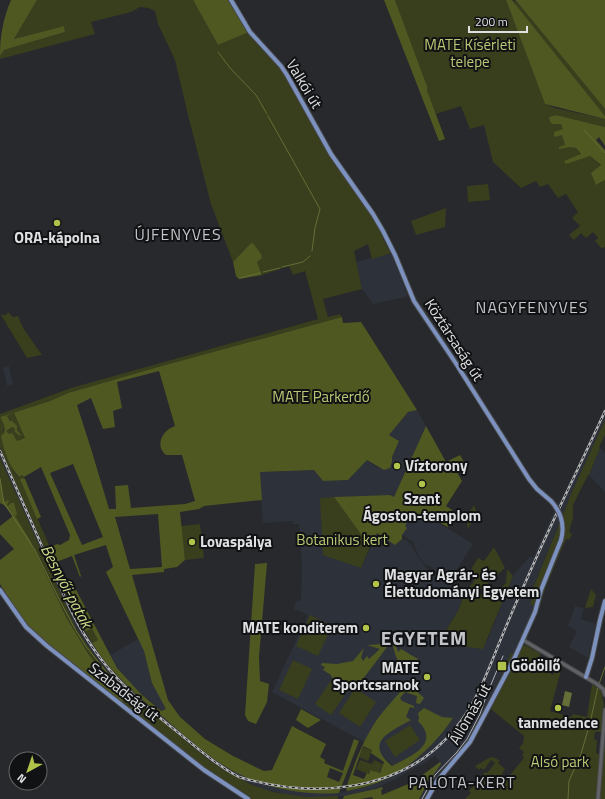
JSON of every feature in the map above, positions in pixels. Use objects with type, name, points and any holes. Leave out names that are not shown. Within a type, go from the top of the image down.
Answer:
[{"type":"main road","name":"Valkói út","points":[[231,0],[250,32],[285,71],[324,144],[352,184]]},
{"type":"main road","name":"Köztársaság út","points":[[352,184],[373,214],[390,244],[414,301],[455,362],[529,479],[539,491],[551,501]]},
{"type":"main road","name":"Állomás út","points":[[427,799],[437,781],[470,742],[523,640],[535,612],[541,590],[561,540],[563,531],[561,519],[557,509],[551,501]]},
{"type":"main road","name":"Szabadság út","points":[[0,590],[26,626],[47,646],[204,770],[248,799]]},
{"type":"main road","points":[[586,677],[592,658],[605,601]]},
{"type":"street","points":[[523,640],[599,685],[605,695]]},
{"type":"street","points":[[598,799],[605,710]]},
{"type":"shaded area","points":[[391,253],[407,294],[406,297],[373,304],[362,289],[356,262]]},
{"type":"shaded area","points":[[9,366],[13,385],[7,386],[3,368]]},
{"type":"shaded area","name":"Magyar Agrár- és Élettudományi Egyetem","points":[[605,406],[605,420],[568,501],[531,592],[530,595],[533,596],[535,606],[514,654],[511,653],[468,742],[457,756],[437,776],[424,799],[419,799],[441,764],[435,756],[421,766],[420,765],[394,780],[371,790],[344,796],[324,797],[300,797],[267,790],[239,779],[209,760],[134,698],[111,676],[85,643],[71,619],[72,618],[0,458],[0,448],[66,597],[81,626],[106,664],[123,682],[204,751],[233,771],[267,785],[283,789],[304,792],[339,793],[365,787],[382,781],[424,752],[423,748],[394,766],[366,743],[272,692],[308,615],[294,609],[296,601],[301,600],[302,563],[299,524],[293,524],[292,521],[263,523],[259,472],[314,470],[323,481],[348,480],[367,460],[378,468],[392,457],[399,441],[389,435],[408,412],[417,410],[426,426],[394,497],[390,495],[320,498],[361,568],[377,533],[398,542],[402,539],[406,540],[428,570],[465,593],[458,611],[443,635],[487,641],[513,576],[530,556],[533,558],[551,518],[578,467]]},
{"type":"shaded area","points":[[600,448],[605,453],[605,492],[589,475]]},
{"type":"shaded area","points":[[413,511],[427,519],[429,517],[473,544],[450,580],[424,563],[419,557],[413,542],[402,535],[406,528],[404,526]]},
{"type":"shaded area","points":[[575,606],[584,608],[581,619],[596,624],[588,658],[569,647],[577,631],[568,626]]},
{"type":"shaded area","points":[[138,639],[144,651],[152,683],[167,709],[162,711],[141,694],[117,668],[110,655]]},
{"type":"shaded area","points":[[565,691],[572,693],[569,707],[562,705]]},
{"type":"green space","points":[[11,0],[37,0],[14,39],[64,26],[65,32],[4,50],[0,56],[2,28]]},
{"type":"green space","points":[[37,0],[193,0],[218,45],[249,32],[283,70],[338,167],[371,214],[385,238],[383,239],[391,253],[372,259],[368,244],[354,251],[362,289],[323,299],[328,317],[340,314],[342,317],[68,393],[50,401],[0,417],[0,414],[71,388],[318,319],[305,271],[293,275],[289,266],[262,275],[250,244],[233,262],[211,204],[175,60],[158,24],[155,11],[140,7],[131,12],[91,22],[95,34],[0,59],[0,56],[4,50],[65,32],[64,26],[14,39]]},
{"type":"green space","points":[[193,0],[231,0],[249,32],[218,45]]},
{"type":"green space","points":[[384,0],[395,0],[445,139],[439,141]]},
{"type":"green space","name":"MATE Kísérleti telepe","points":[[395,0],[506,0],[545,104],[555,108],[605,119],[605,127],[556,115],[549,117],[561,124],[564,129],[554,133],[554,137],[562,134],[565,145],[576,148],[581,155],[565,161],[590,156],[601,166],[596,185],[605,180],[605,247],[602,249],[595,241],[598,238],[593,232],[586,238],[581,233],[574,240],[569,235],[580,226],[572,218],[578,212],[566,194],[558,198],[548,184],[540,187],[536,181],[521,188],[493,162],[484,125],[470,129],[461,106],[436,114]]},
{"type":"green space","points":[[506,0],[512,0],[605,116],[605,119],[545,104]]},
{"type":"green space","points":[[512,0],[518,3],[605,109],[605,116]]},
{"type":"green space","points":[[515,0],[605,0],[605,109],[518,3]]},
{"type":"green space","points":[[556,115],[605,127],[605,146],[599,137],[596,140],[605,150],[605,180],[596,185],[591,173],[601,165],[590,156],[566,164],[564,161],[581,154],[576,148],[570,147],[559,149],[559,147],[565,145],[562,135],[554,137],[554,132],[563,129],[561,124],[552,124],[549,117]]},
{"type":"green space","points":[[488,184],[490,200],[468,202],[467,186]]},
{"type":"green space","points":[[446,208],[445,227],[416,235],[411,221]]},
{"type":"green space","points":[[253,243],[261,254],[262,258],[257,262],[262,275],[239,279],[236,276],[233,262],[250,244]]},
{"type":"green space","points":[[8,312],[13,317],[18,316],[23,328],[42,355],[27,358],[1,315],[6,315]]},
{"type":"green space","name":"MATE Parkerdő","points":[[342,317],[343,323],[361,322],[417,410],[408,412],[389,435],[399,441],[392,457],[390,468],[384,470],[367,460],[348,480],[323,481],[314,470],[260,472],[262,500],[204,506],[199,509],[180,512],[185,560],[177,567],[164,569],[164,572],[132,575],[168,700],[180,717],[205,739],[233,756],[264,771],[272,770],[292,726],[326,744],[320,757],[325,760],[324,763],[343,771],[354,739],[359,741],[339,793],[324,794],[293,791],[249,779],[223,765],[199,748],[124,683],[99,654],[92,643],[98,640],[92,629],[85,631],[72,604],[72,594],[70,591],[67,592],[49,552],[50,547],[57,544],[60,545],[69,540],[70,535],[41,467],[24,477],[22,475],[19,477],[7,458],[1,436],[5,429],[0,417],[50,401],[68,393]],"holes":[[[159,371],[175,426],[164,434],[160,442],[162,451],[166,455],[182,455],[195,501],[185,504],[131,508],[128,485],[115,486],[116,509],[109,509],[77,405],[91,398],[103,429],[115,427],[113,411],[122,408],[117,382]],[[14,413],[25,438],[17,441],[12,433],[9,434],[6,431],[12,427],[15,429],[15,432],[20,436],[21,435],[17,430],[17,426],[10,421],[7,416]],[[73,464],[103,537],[82,545],[50,473]],[[158,514],[162,567],[130,569],[115,517]],[[106,545],[113,567],[106,572],[144,651],[152,683],[166,709],[161,711],[141,694],[117,668],[71,580],[65,582],[56,562],[72,556],[80,577],[81,576],[74,555]],[[330,768],[343,773],[339,782],[327,777]]]},
{"type":"green space","points":[[14,413],[25,438],[17,441],[5,431],[12,427],[19,432],[7,416]]},
{"type":"green space","points":[[0,417],[4,426],[3,435],[14,472],[18,477],[22,475],[25,479],[20,479],[50,547],[49,552],[67,592],[70,591],[72,594],[72,604],[92,629],[98,640],[92,643],[72,609],[0,448]]},
{"type":"green space","points":[[605,420],[605,435],[589,475],[573,505],[573,518],[569,531],[571,534],[573,533],[569,540],[566,539],[546,586],[539,608],[530,604],[533,597],[530,595],[571,494]]},
{"type":"green space","points":[[426,426],[446,462],[460,455],[464,462],[454,467],[462,481],[446,506],[452,510],[448,527],[429,517],[427,519],[413,511],[405,526],[407,528],[402,535],[402,539],[395,545],[377,533],[370,547],[334,497],[390,495],[394,497]]},
{"type":"green space","points":[[0,458],[77,630],[111,676],[134,698],[222,769],[250,784],[273,792],[306,797],[338,796],[338,799],[250,799],[209,773],[122,704],[124,699],[89,655],[66,617],[30,540],[2,498]]},
{"type":"green space","points":[[0,475],[3,498],[5,502],[8,500],[9,501],[8,506],[11,503],[14,503],[17,514],[15,516],[30,540],[66,617],[89,655],[124,699],[122,704],[41,639],[24,622],[0,584],[0,560],[14,549],[0,534],[0,526],[13,516],[4,505],[0,503]]},
{"type":"green space","points":[[20,479],[25,479],[41,517],[37,519]]},
{"type":"green space","name":"Botanikus kert","points":[[334,497],[370,547],[361,568],[323,555],[320,498]]},
{"type":"green space","points":[[474,505],[477,513],[468,529],[466,518]]},
{"type":"green space","name":"Lovaspálya","points":[[200,524],[204,558],[185,560],[181,526]]},
{"type":"green space","points":[[494,547],[505,568],[479,591],[469,593],[465,591],[477,576],[470,571],[478,558],[484,561]]},
{"type":"green space","points":[[267,563],[259,657],[260,681],[269,684],[267,702],[256,724],[248,721],[245,715],[255,564]]},
{"type":"green space","points":[[507,569],[513,576],[483,649],[459,646],[443,635],[458,611],[465,593],[471,596],[476,596],[486,590],[491,597],[506,583]]},
{"type":"green space","points":[[591,589],[596,595],[593,607],[585,608]]},
{"type":"green space","points":[[310,615],[332,626],[318,656],[296,646]]},
{"type":"green space","points":[[392,640],[394,640],[398,652],[401,649],[418,659],[417,665],[411,671],[413,664],[408,663],[404,665],[408,673],[406,675],[397,658]]},
{"type":"green space","points":[[383,644],[387,647],[357,687],[352,691],[332,678],[331,675],[323,670],[325,667],[321,665],[322,663],[337,664],[353,661],[364,648],[361,657],[363,661],[367,656],[369,659],[380,649],[367,645]]},
{"type":"green space","name":"Alsó park","points":[[525,645],[541,654],[535,663],[553,675],[557,665],[562,667],[550,711],[571,717],[573,714],[587,717],[592,684],[601,690],[604,705],[602,732],[595,732],[594,739],[597,740],[596,753],[601,755],[597,799],[465,799],[471,793],[469,791],[485,772],[487,773],[495,763],[491,760],[484,770],[481,768],[479,770],[475,766],[493,757],[500,761],[498,763],[505,769],[502,774],[505,777],[510,775],[524,758],[522,755],[524,752],[519,748],[523,743],[524,736],[491,708],[522,647]]},
{"type":"green space","points":[[511,653],[514,654],[476,730],[468,741],[486,709]]},
{"type":"green space","points":[[293,660],[312,669],[298,699],[279,690]]},
{"type":"green space","points":[[332,679],[348,690],[331,715],[315,704]]},
{"type":"green space","points":[[408,683],[424,698],[420,704],[416,703],[417,696],[405,692],[400,698],[402,701],[414,706],[414,708],[410,707],[406,717],[411,720],[388,734],[383,738],[380,744],[380,750],[384,758],[392,766],[415,753],[425,743],[426,736],[424,729],[418,721],[418,713],[424,708],[442,717],[453,718],[428,748],[407,766],[385,779],[371,785],[347,791],[346,788],[352,770],[368,735],[378,718]],"holes":[[[363,746],[372,750],[371,753],[384,762],[380,773],[370,770],[369,774],[367,773],[364,779],[353,775]]]},
{"type":"green space","points":[[355,688],[376,702],[360,727],[339,713]]},
{"type":"green space","points":[[301,709],[321,720],[308,728],[296,720]]},
{"type":"green space","points":[[410,725],[420,740],[395,757],[385,741]]},
{"type":"green space","points":[[605,736],[605,799],[600,799]]},
{"type":"green space","points":[[363,747],[372,750],[368,761],[359,757]]},
{"type":"green space","points":[[462,750],[426,799],[424,799],[436,777]]},
{"type":"green space","points":[[360,760],[372,764],[374,760],[383,764],[379,773],[370,770],[368,774],[356,769]]},
{"type":"green space","points":[[440,762],[441,764],[419,799],[373,799],[372,797],[343,799],[344,796],[382,787],[382,795],[413,782]]},
{"type":"waterway","points":[[218,52],[231,69],[256,95],[267,114]]},
{"type":"waterway","points":[[268,116],[320,209],[315,228],[312,251]]},
{"type":"waterway","points":[[584,130],[605,153]]},
{"type":"waterway","points":[[282,267],[303,262],[310,256]]},
{"type":"waterway","points":[[263,272],[280,268]]},
{"type":"waterway","points":[[240,278],[260,273]]},
{"type":"waterway","name":"Besnyői-patak","points":[[0,479],[4,503],[35,550],[75,629],[85,645],[127,698]]},
{"type":"waterway","points":[[599,684],[605,667]]},
{"type":"waterway","points":[[568,799],[569,781],[581,754],[598,687]]},
{"type":"tram line","points":[[422,799],[435,775],[467,739],[480,714],[503,656]]},
{"type":"railway","points":[[0,451],[74,617],[86,638],[101,659],[128,690],[195,747],[239,777],[267,784],[296,788],[326,788],[355,785],[383,778],[409,767],[433,751],[454,730],[468,711],[479,690],[515,605],[605,411]]},
{"type":"place","name":"ORA-kápolna","points":[[57,223]]},
{"type":"place","name":"Víztorony","points":[[397,466]]},
{"type":"place","name":"Szent Ágoston-templom","points":[[422,484]]},
{"type":"place","name":"Lovaspálya","points":[[192,542]]},
{"type":"place","name":"Magyar Agrár- és Élettudományi Egyetem","points":[[376,584]]},
{"type":"place","name":"MATE konditerem","points":[[366,628]]},
{"type":"place","name":"Gödöllő","points":[[502,666]]},
{"type":"place","name":"MATE Sportcsarnok","points":[[427,677]]},
{"type":"place","name":"tanmedence","points":[[558,708]]},
{"type":"district","name":"ÚJFENYVES","points":[[178,234]]},
{"type":"district","name":"NAGYFENYVES","points":[[532,307]]},
{"type":"district","name":"EGYETEM","points":[[424,638]]},
{"type":"district","name":"PALOTA-KERT","points":[[462,782]]}]
